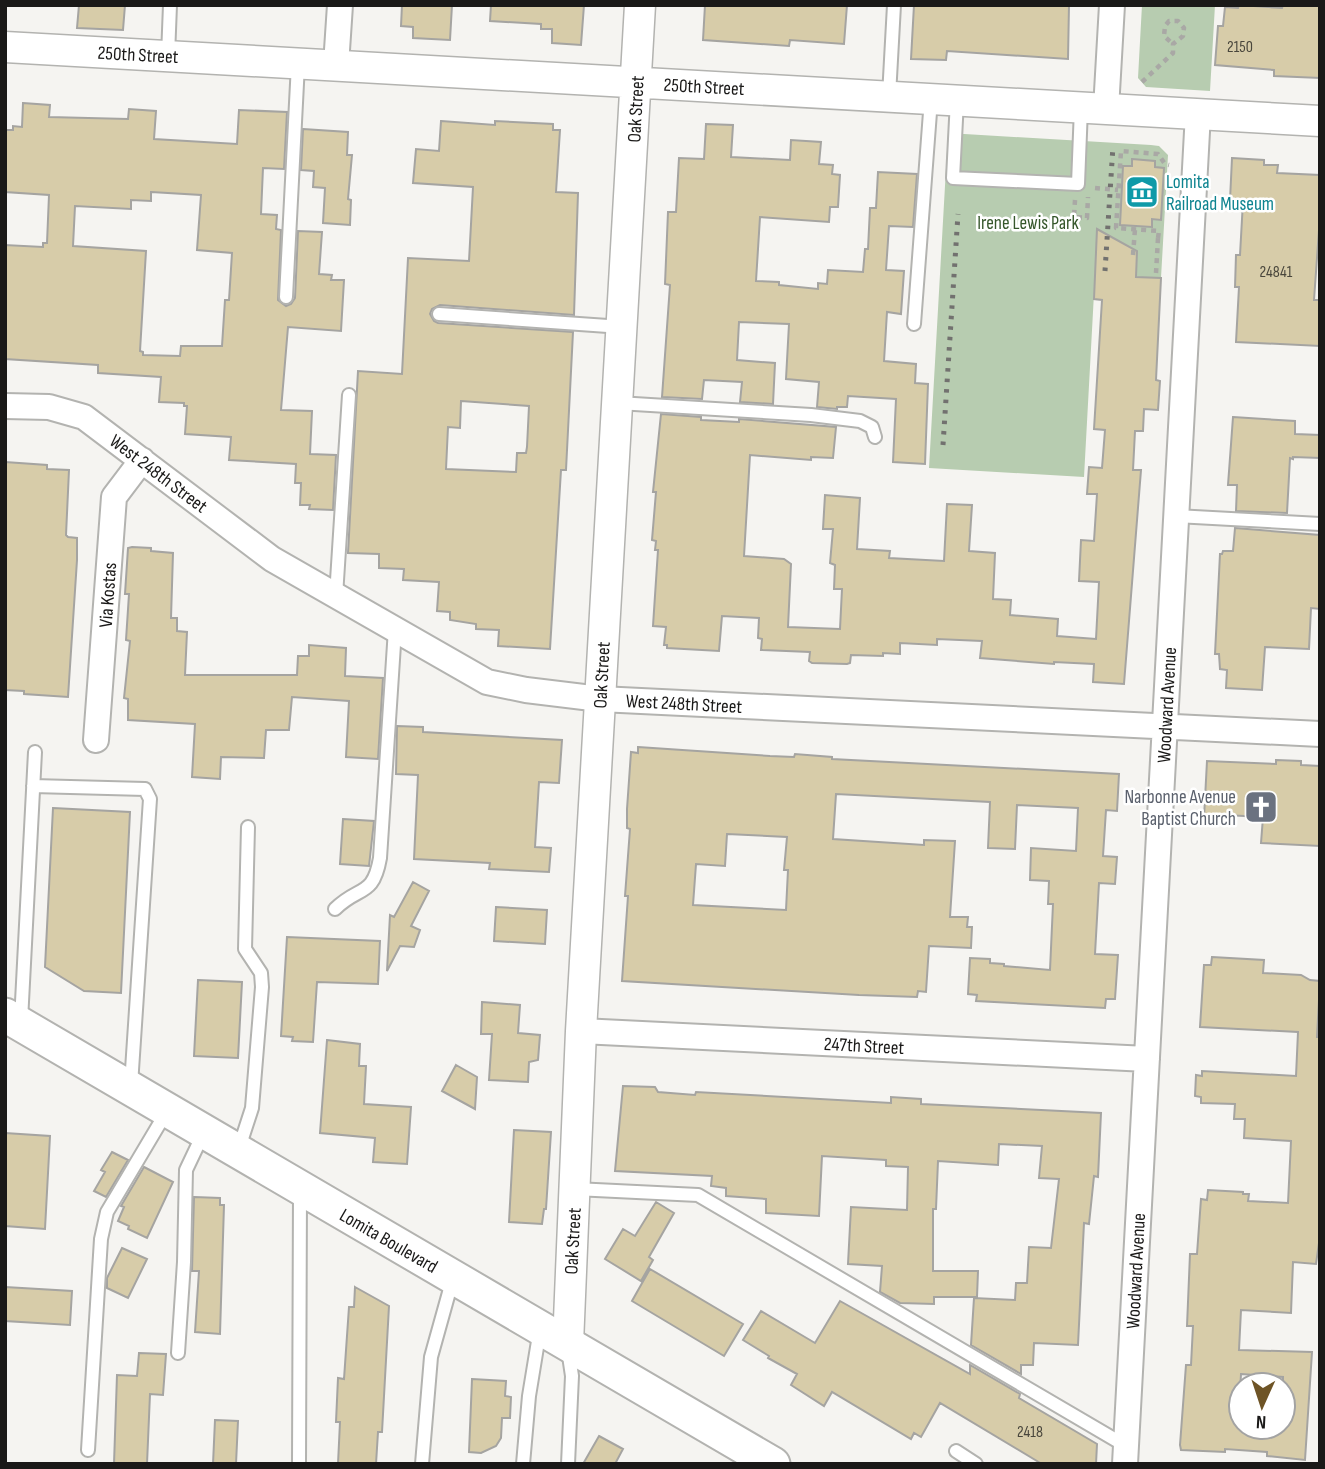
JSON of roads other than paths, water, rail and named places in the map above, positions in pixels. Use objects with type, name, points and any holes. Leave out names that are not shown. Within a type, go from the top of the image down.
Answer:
[{"type":"main road","name":"Lomita Boulevard","points":[[13,1020],[773,1464]]},
{"type":"street","points":[[336,65],[340,5]]},
{"type":"street","name":"Oak Street","points":[[554,1337],[574,1189],[640,5]]},
{"type":"street","points":[[1094,108],[1112,5]]},
{"type":"street","name":"250th Street","points":[[5,47],[1320,121]]},
{"type":"street","name":"Woodward Avenue","points":[[1125,1455],[1198,114]]},
{"type":"street","name":"West 248th Street","points":[[5,406],[49,407],[84,417],[272,559],[487,682],[526,690],[600,699],[1320,734]]},
{"type":"street","name":"Via Kostas","points":[[96,740],[114,497],[142,460]]},
{"type":"street","name":"247th Street","points":[[581,1031],[1147,1059]]},
{"type":"lane","points":[[168,56],[170,5]]},
{"type":"lane","points":[[889,96],[894,5]]},
{"type":"lane","points":[[286,297],[298,63]]},
{"type":"lane","points":[[944,99],[953,178],[1078,184],[1094,108]]},
{"type":"lane","points":[[914,324],[944,99]]},
{"type":"lane","points":[[439,314],[622,327]]},
{"type":"lane","points":[[336,596],[349,395]]},
{"type":"lane","points":[[618,403],[811,415],[860,421],[872,427],[875,437]]},
{"type":"lane","points":[[1176,516],[1320,524]]},
{"type":"lane","points":[[335,909],[345,898],[370,885],[376,878],[380,858],[395,629]]},
{"type":"lane","points":[[13,1020],[35,752]]},
{"type":"lane","points":[[33,786],[145,789],[150,799],[131,1089]]},
{"type":"lane","points":[[238,1152],[252,1108],[262,986],[261,973],[245,949],[248,827]]},
{"type":"lane","points":[[88,1450],[100,1239],[107,1212],[167,1110]]},
{"type":"lane","points":[[178,1353],[186,1170],[204,1132]]},
{"type":"lane","points":[[299,1464],[300,1188]]},
{"type":"lane","points":[[574,1189],[698,1195],[1125,1455]]},
{"type":"lane","points":[[422,1464],[431,1357],[453,1278]]},
{"type":"lane","points":[[523,1464],[528,1396],[554,1337]]},
{"type":"lane","points":[[554,1337],[572,1376],[568,1464]]},
{"type":"lane","points":[[956,1451],[976,1464]]},
{"type":"railway","points":[[1105,271],[1113,146]]},
{"type":"railway","points":[[943,445],[958,214]]},
{"type":"place","name":"Lomita Railroad Museum","points":[[1142,192]]},
{"type":"place","name":"Narbonne Avenue Baptist Church","points":[[1261,807]]},
{"type":"park label","name":"Irene Lewis Park","points":[[1028,222]]}]
